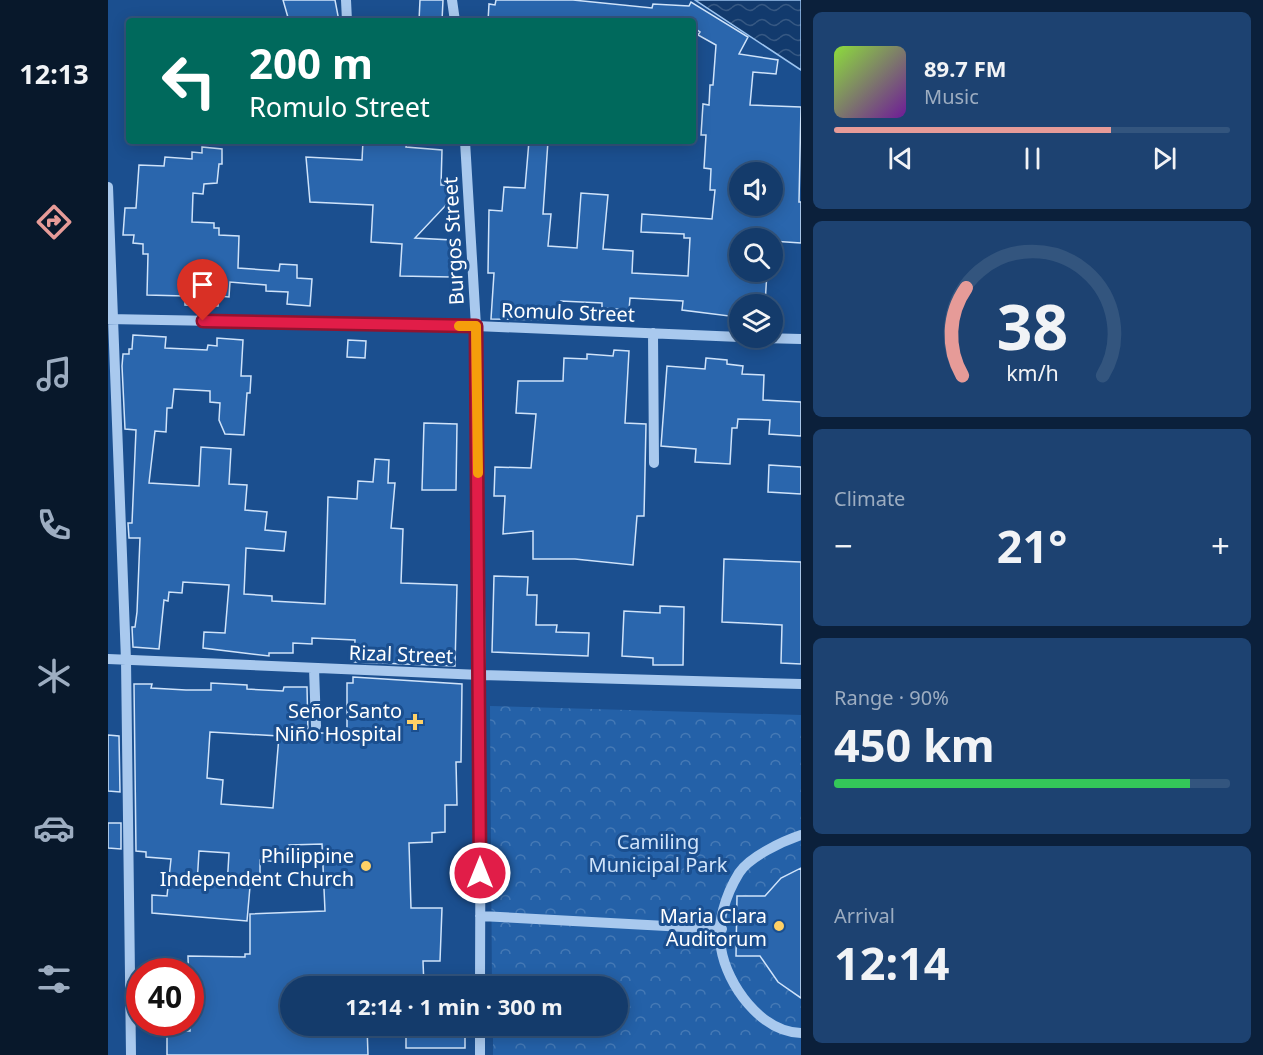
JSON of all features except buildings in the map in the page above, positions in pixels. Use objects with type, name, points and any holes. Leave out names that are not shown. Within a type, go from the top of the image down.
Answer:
[{"type":"street","points":[[346,0],[347,18]]},
{"type":"street","points":[[452,0],[455,18]]},
{"type":"street","name":"Burgos Street","points":[[465,144],[476,326],[481,675],[480,976]]},
{"type":"street","points":[[108,187],[110,319],[126,660],[132,1055]]},
{"type":"street","name":"Romulo Street","points":[[110,319],[476,326],[729,336]]},
{"type":"street","points":[[653,333],[654,463]]},
{"type":"street","points":[[783,339],[801,339]]},
{"type":"street","name":"Rizal Street","points":[[108,659],[481,675],[801,684]]},
{"type":"street","points":[[314,668],[316,726]]},
{"type":"street","points":[[801,836],[779,843],[740,871],[723,907],[720,948],[734,984],[763,1020],[801,1033]]},
{"type":"street","points":[[480,916],[722,929]]},
{"type":"street","points":[[480,1036],[480,1055]]},
{"type":"green space","name":"Camiling Municipal Park","points":[[490,706],[801,715],[801,1055],[493,1055],[493,1036],[628,1036],[628,976],[492,976]]},
{"type":"water","points":[[695,0],[801,0],[801,70]]},
{"type":"slow traffic","points":[[459,326],[476,326],[478,473]]},
{"type":"place","name":"Señor Santo Niño Hospital","points":[[415,722]]},
{"type":"place","name":"Philippine Independent Church","points":[[366,866]]},
{"type":"place","name":"Maria Clara Auditorum","points":[[779,926]]},
{"type":"route","points":[[203,321],[476,326],[481,675],[480,873]]}]
